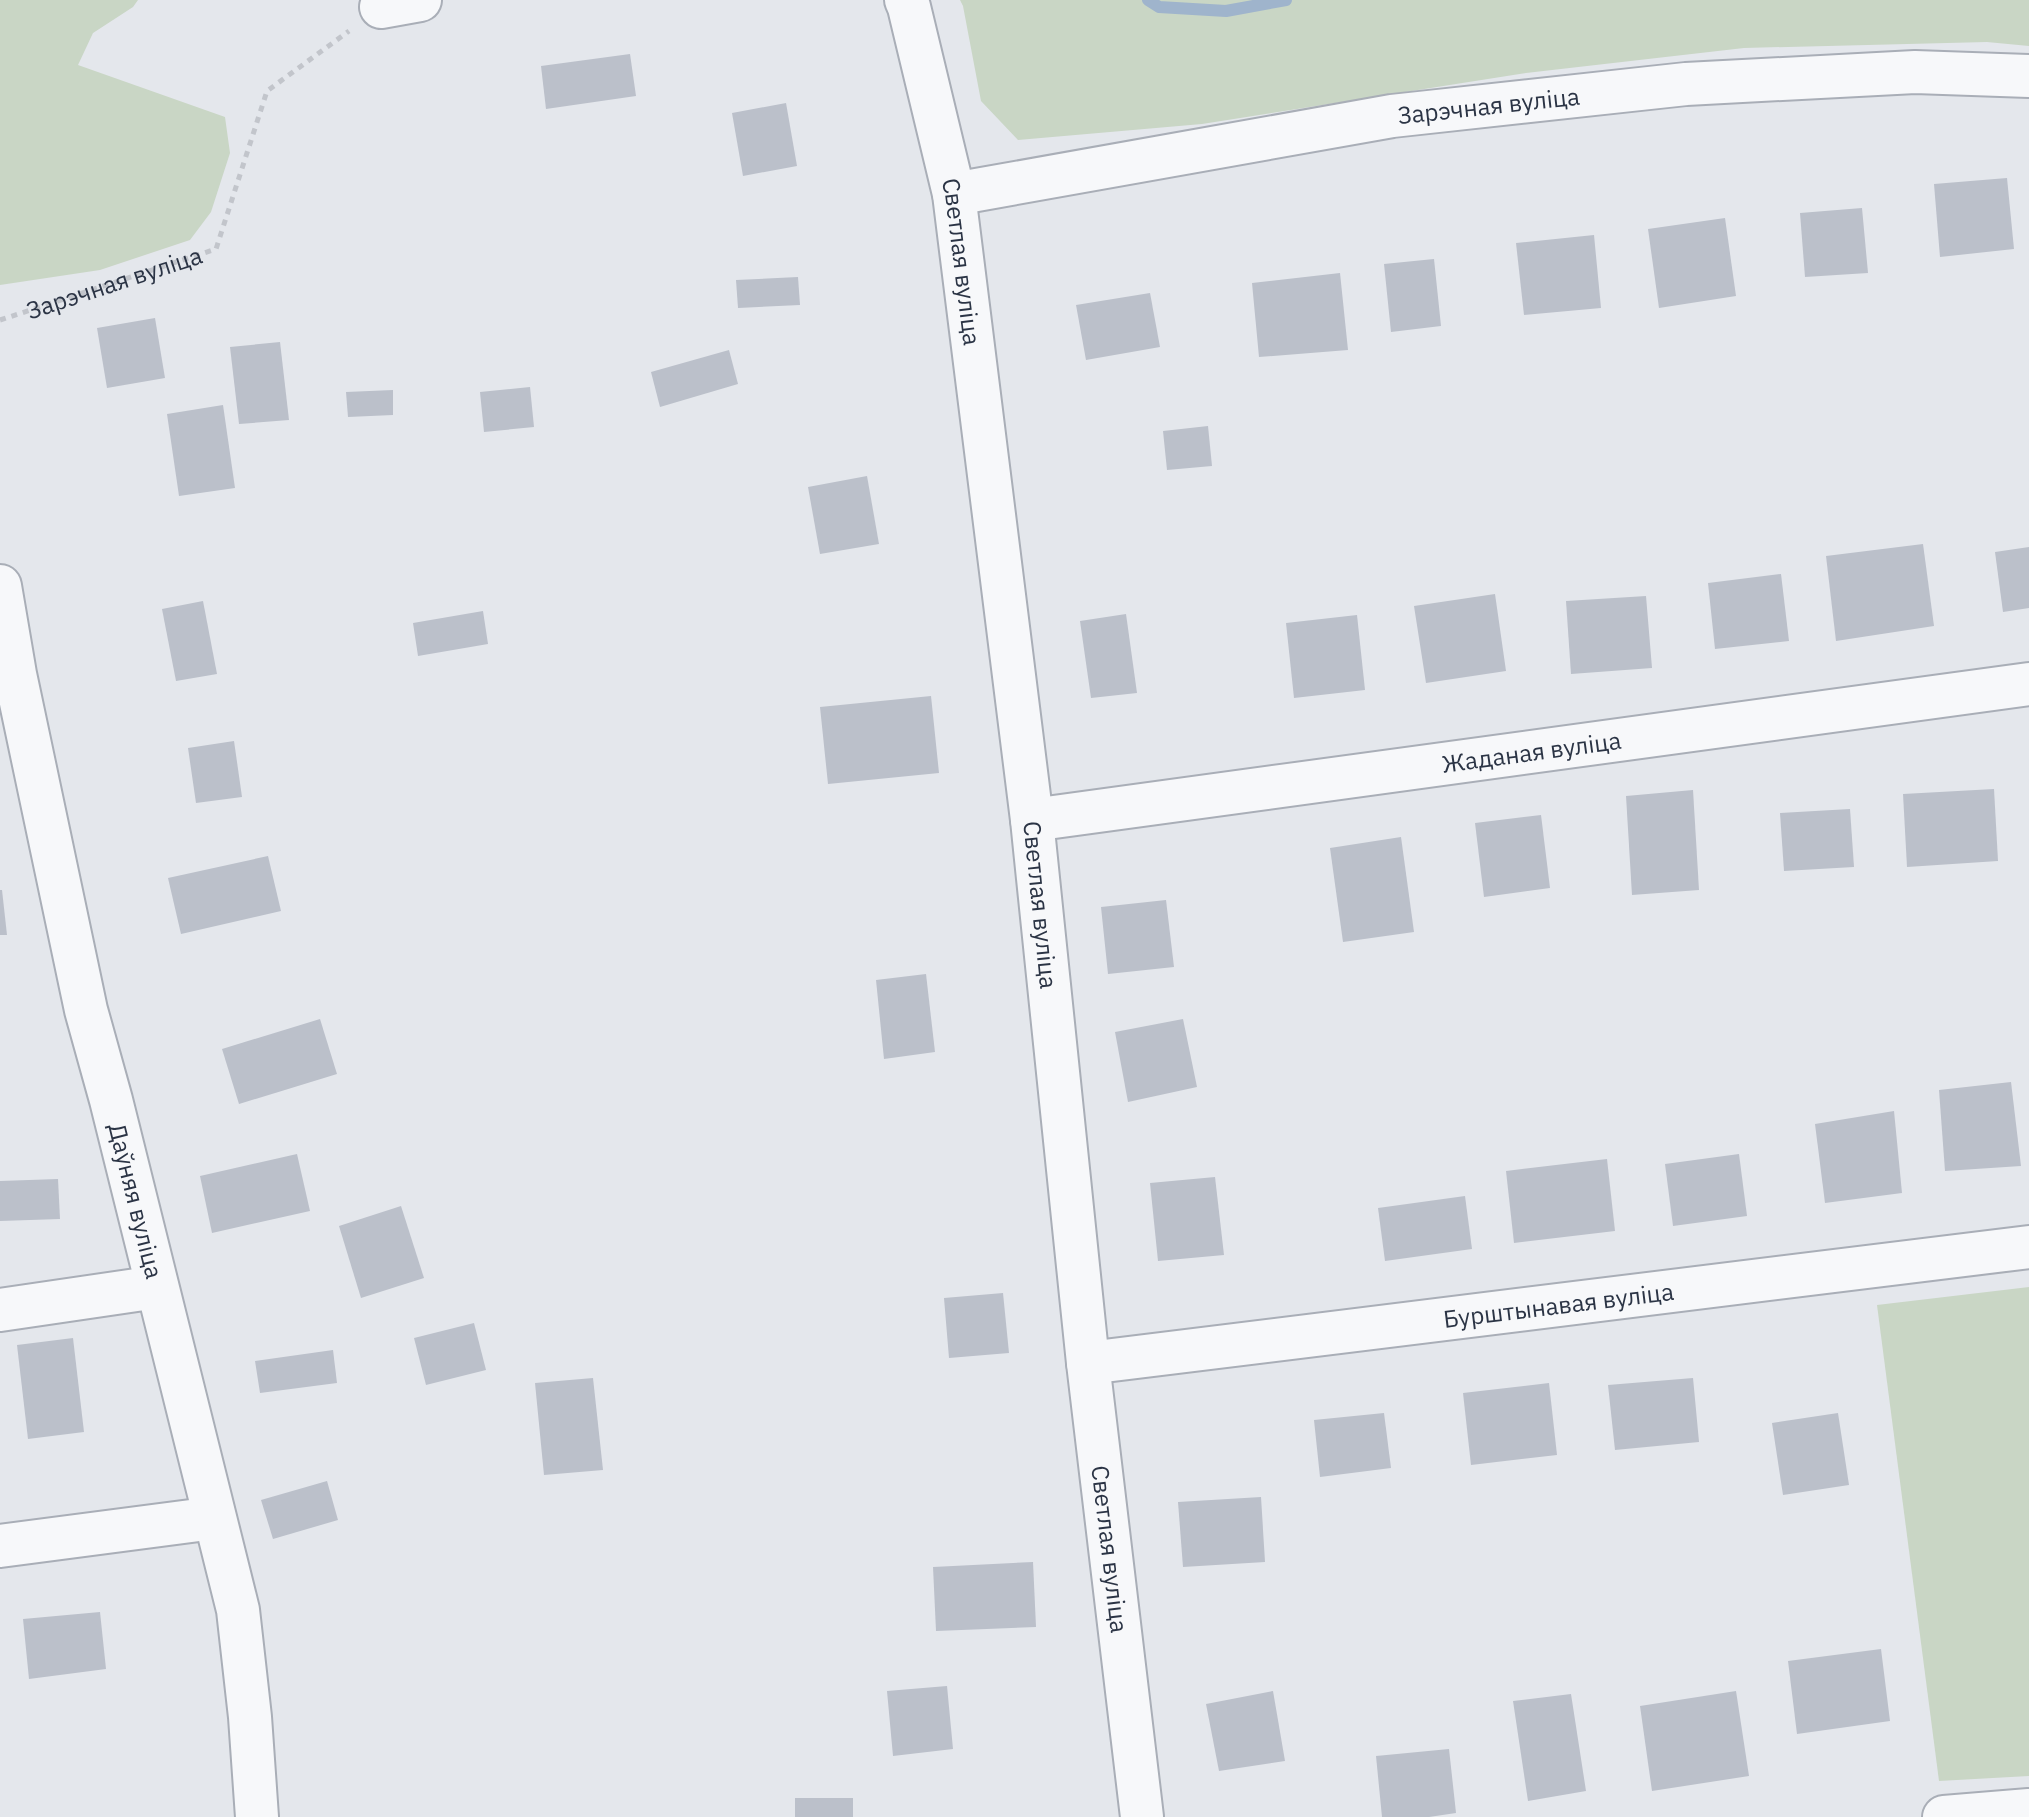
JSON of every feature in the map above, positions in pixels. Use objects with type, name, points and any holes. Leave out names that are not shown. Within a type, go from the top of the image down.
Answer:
[{"type":"street","name":"Светлая вуліца","points":[[906,0],[954,194],[1032,820],[1088,1363],[1142,1817]]},
{"type":"street","name":"Зарэчная вуліца","points":[[954,194],[1392,116],[1686,84],[1915,72],[2029,76]]},
{"type":"street","name":"Даўняя вуліца","points":[[0,586],[15,674],[86,1010],[238,1610],[257,1817]]},
{"type":"street","name":"Жаданая вуліца","points":[[1032,820],[2029,684]]},
{"type":"street","name":"Бурштынавая вуліца","points":[[1088,1363],[2029,1247]]},
{"type":"street","points":[[0,1310],[157,1287]]},
{"type":"street","points":[[0,1546],[214,1518]]},
{"type":"street","points":[[1944,1817],[2029,1810]]},
{"type":"path","name":"Зарэчная вуліца","points":[[0,320],[216,249],[267,91],[400,4]]},
{"type":"green space","points":[[0,0],[138,0],[133,7],[93,33],[78,65],[225,117],[230,153],[211,212],[190,240],[100,270],[0,285]]},
{"type":"green space","points":[[960,0],[2029,0],[2029,46],[1987,42],[1744,48],[1526,73],[1202,124],[1018,140],[981,101]]},
{"type":"green space","points":[[2029,1287],[2029,1776],[1939,1781],[1877,1305]]},
{"type":"building","points":[[630,54],[636,96],[546,109],[541,66]]},
{"type":"building","points":[[786,103],[797,166],[743,176],[732,113]]},
{"type":"building","points":[[2007,178],[2014,249],[1940,257],[1934,184]]},
{"type":"building","points":[[1862,208],[1868,273],[1805,277],[1800,213]]},
{"type":"building","points":[[1725,218],[1736,296],[1659,308],[1648,229]]},
{"type":"building","points":[[1594,235],[1601,308],[1524,315],[1516,243]]},
{"type":"building","points":[[1434,259],[1441,326],[1391,332],[1384,264]]},
{"type":"building","points":[[1340,273],[1348,350],[1259,357],[1252,283]]},
{"type":"building","points":[[798,277],[800,305],[738,308],[736,280]]},
{"type":"building","points":[[1150,293],[1160,347],[1086,360],[1076,305]]},
{"type":"building","points":[[155,318],[165,378],[107,388],[97,328]]},
{"type":"building","points":[[280,342],[289,420],[239,424],[230,347]]},
{"type":"building","points":[[729,350],[738,384],[660,407],[651,372]]},
{"type":"building","points":[[530,387],[534,427],[484,432],[480,392]]},
{"type":"building","points":[[393,390],[393,415],[348,417],[346,392]]},
{"type":"building","points":[[223,405],[235,488],[179,496],[167,414]]},
{"type":"building","points":[[1208,426],[1212,466],[1167,470],[1163,431]]},
{"type":"building","points":[[867,476],[879,544],[820,554],[808,487]]},
{"type":"building","points":[[1923,544],[1934,626],[1836,641],[1826,556]]},
{"type":"building","points":[[2029,547],[2029,608],[2003,612],[1995,552]]},
{"type":"building","points":[[1781,574],[1789,641],[1715,649],[1708,583]]},
{"type":"building","points":[[1495,594],[1506,671],[1426,683],[1414,606]]},
{"type":"building","points":[[1646,596],[1652,668],[1571,674],[1566,601]]},
{"type":"building","points":[[203,601],[217,674],[176,681],[162,609]]},
{"type":"building","points":[[483,611],[488,644],[418,656],[413,623]]},
{"type":"building","points":[[1126,614],[1137,693],[1091,698],[1080,621]]},
{"type":"building","points":[[1357,615],[1365,690],[1294,698],[1286,623]]},
{"type":"building","points":[[931,696],[939,773],[828,784],[820,707]]},
{"type":"building","points":[[234,741],[242,797],[196,803],[188,748]]},
{"type":"building","points":[[1994,789],[1998,861],[1907,867],[1903,794]]},
{"type":"building","points":[[1693,790],[1699,890],[1632,895],[1626,796]]},
{"type":"building","points":[[1850,809],[1854,867],[1784,871],[1780,813]]},
{"type":"building","points":[[1541,815],[1550,888],[1484,897],[1475,823]]},
{"type":"building","points":[[1401,837],[1414,932],[1343,942],[1330,848]]},
{"type":"building","points":[[268,856],[281,911],[181,934],[168,878]]},
{"type":"building","points":[[2,890],[7,935],[0,935]]},
{"type":"building","points":[[1166,900],[1174,967],[1108,974],[1101,907]]},
{"type":"building","points":[[926,974],[935,1052],[884,1059],[876,980]]},
{"type":"building","points":[[320,1019],[337,1074],[239,1104],[222,1049]]},
{"type":"building","points":[[1183,1019],[1197,1087],[1128,1102],[1115,1032]]},
{"type":"building","points":[[2011,1082],[2021,1166],[1945,1171],[1939,1090]]},
{"type":"building","points":[[1894,1111],[1902,1193],[1825,1203],[1815,1124]]},
{"type":"building","points":[[297,1154],[310,1211],[212,1233],[200,1176]]},
{"type":"building","points":[[1739,1154],[1747,1216],[1673,1226],[1665,1164]]},
{"type":"building","points":[[1607,1159],[1615,1231],[1514,1243],[1506,1171]]},
{"type":"building","points":[[1215,1177],[1224,1255],[1158,1261],[1150,1183]]},
{"type":"building","points":[[58,1179],[60,1219],[0,1221],[0,1181]]},
{"type":"building","points":[[1465,1196],[1472,1249],[1385,1261],[1378,1208]]},
{"type":"building","points":[[401,1206],[424,1278],[361,1298],[339,1226]]},
{"type":"building","points":[[1003,1293],[1009,1353],[949,1358],[944,1298]]},
{"type":"building","points":[[474,1323],[486,1370],[426,1385],[414,1338]]},
{"type":"building","points":[[73,1338],[84,1432],[28,1439],[17,1345]]},
{"type":"building","points":[[333,1350],[337,1383],[260,1393],[255,1361]]},
{"type":"building","points":[[593,1378],[603,1470],[544,1475],[535,1383]]},
{"type":"building","points":[[1693,1378],[1699,1442],[1615,1450],[1608,1385]]},
{"type":"building","points":[[1549,1383],[1557,1455],[1471,1465],[1463,1393]]},
{"type":"building","points":[[1384,1413],[1391,1468],[1320,1477],[1314,1420]]},
{"type":"building","points":[[1838,1413],[1849,1485],[1783,1495],[1772,1423]]},
{"type":"building","points":[[327,1481],[338,1520],[273,1539],[261,1500]]},
{"type":"building","points":[[1261,1497],[1265,1562],[1183,1567],[1178,1502]]},
{"type":"building","points":[[1033,1562],[1036,1627],[936,1631],[933,1567]]},
{"type":"building","points":[[100,1612],[106,1669],[29,1679],[23,1619]]},
{"type":"building","points":[[1881,1649],[1890,1721],[1797,1734],[1788,1661]]},
{"type":"building","points":[[947,1686],[953,1749],[893,1756],[887,1691]]},
{"type":"building","points":[[1273,1691],[1285,1761],[1219,1771],[1206,1704]]},
{"type":"building","points":[[1736,1691],[1749,1776],[1652,1791],[1640,1706]]},
{"type":"building","points":[[1571,1694],[1586,1791],[1528,1801],[1513,1701]]},
{"type":"building","points":[[1449,1749],[1456,1813],[1429,1817],[1382,1817],[1376,1756]]},
{"type":"building","points":[[795,1798],[853,1798],[853,1817],[795,1817]]},
{"type":"waterway","points":[[1148,0],[1159,7],[1226,11],[1286,0]]}]
